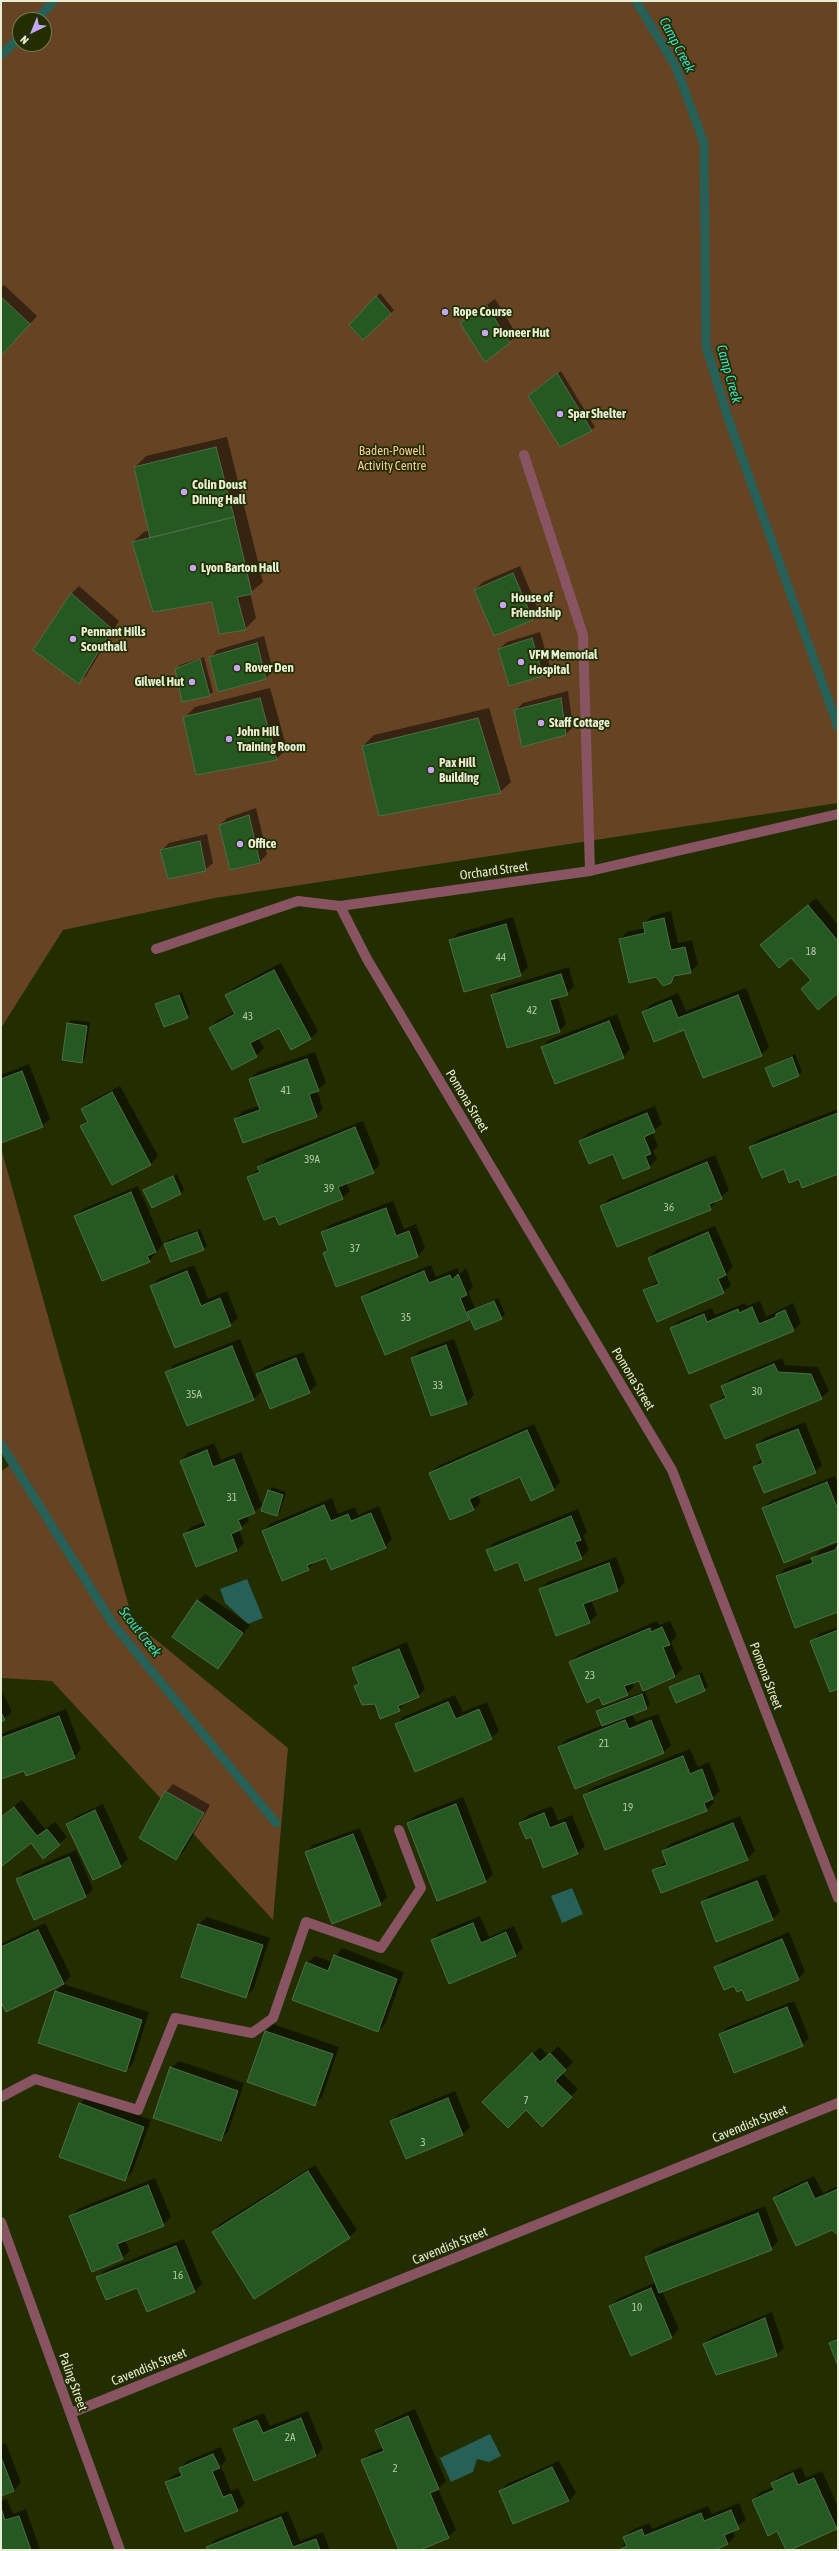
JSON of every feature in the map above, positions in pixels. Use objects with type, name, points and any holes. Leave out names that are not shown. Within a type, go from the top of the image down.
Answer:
[{"type":"street","points":[[524,455],[583,635],[590,871]]},
{"type":"street","name":"Orchard Street","points":[[156,948],[298,901],[340,906],[590,871],[838,814]]},
{"type":"street","name":"Pomona Street","points":[[340,906],[367,959],[672,1470],[838,1898]]},
{"type":"street","points":[[1,2097],[35,2079],[138,2110],[175,2018],[252,2033],[274,2018],[306,1922],[381,1948],[421,1888],[399,1830]]},
{"type":"street","name":"Cavendish Street","points":[[71,2413],[838,2103]]},
{"type":"street","name":"Paling Street","points":[[1,2222],[120,2550]]},
{"type":"green space","name":"Baden-Powell Activity Centre","points":[[1,1],[838,1],[838,803],[215,898],[63,930],[1,1028]]},
{"type":"green space","points":[[1,1148],[133,1621],[288,1748],[273,1920],[52,1681],[1,1678],[1,1471],[9,1466],[1,1452]]},
{"type":"water","points":[[247,1579],[263,1618],[248,1624],[225,1603],[220,1589]]},
{"type":"water","points":[[572,1888],[583,1914],[562,1923],[551,1896]]},
{"type":"water","points":[[490,2434],[501,2456],[489,2462],[477,2459],[473,2472],[451,2482],[440,2458]]},
{"type":"building","points":[[376,296],[391,314],[363,340],[349,325]]},
{"type":"building","points":[[1,297],[30,324],[1,356]]},
{"type":"building","name":"Pioneer Hut","points":[[487,306],[510,343],[485,362],[460,323]]},
{"type":"building","name":"Spar Shelter","points":[[557,373],[592,431],[560,447],[528,396]]},
{"type":"building","name":"Colin Doust Dining Hall","points":[[216,447],[234,517],[150,538],[134,467]]},
{"type":"building","name":"Lyon Barton Hall","points":[[234,517],[252,594],[237,597],[246,630],[219,634],[212,602],[153,612],[132,542]]},
{"type":"building","name":"House of Friendship","points":[[513,573],[533,620],[494,636],[474,590]]},
{"type":"building","name":"Pennant Hills Scouthall","points":[[71,593],[112,629],[79,684],[33,650]]},
{"type":"building","name":"VFM Memorial Hospital","points":[[532,638],[543,676],[509,686],[498,649]]},
{"type":"building","name":"Rover Den","points":[[257,643],[266,679],[218,692],[209,657]]},
{"type":"building","name":"Gilwel Hut","points":[[200,659],[210,696],[182,702],[175,669]]},
{"type":"building","name":"John Hill Training Room","points":[[260,698],[277,760],[196,775],[183,717]]},
{"type":"building","name":"Staff Cottage","points":[[561,698],[566,735],[522,747],[514,710]]},
{"type":"building","name":"Pax Hill Building","points":[[478,718],[501,793],[379,816],[362,746]]},
{"type":"building","name":"Office","points":[[249,815],[260,863],[230,870],[219,825]]},
{"type":"building","points":[[200,841],[206,871],[168,879],[160,850]]},
{"type":"building","points":[[808,905],[838,941],[838,993],[818,1010],[801,989],[811,980],[791,958],[779,968],[760,945]]},
{"type":"building","points":[[664,918],[671,950],[685,947],[691,973],[674,976],[671,983],[663,986],[656,977],[629,983],[619,939],[645,933],[643,923]]},
{"type":"building","points":[[506,924],[521,976],[464,992],[449,940]]},
{"type":"building","points":[[274,970],[311,1039],[291,1050],[279,1028],[250,1043],[257,1057],[232,1070],[209,1028],[235,1014],[225,995]]},
{"type":"building","points":[[561,974],[568,995],[550,1000],[560,1032],[507,1048],[491,995]]},
{"type":"building","points":[[179,995],[188,1018],[164,1027],[155,1004]]},
{"type":"building","points":[[738,995],[762,1056],[703,1078],[684,1030],[654,1042],[642,1012],[671,1000],[678,1018]]},
{"type":"building","points":[[609,1021],[624,1058],[555,1084],[541,1047]]},
{"type":"building","points":[[67,1023],[87,1026],[82,1063],[62,1060]]},
{"type":"building","points":[[792,1057],[799,1076],[773,1087],[765,1068]]},
{"type":"building","points":[[307,1059],[319,1091],[309,1094],[317,1117],[243,1143],[234,1119],[260,1110],[249,1079]]},
{"type":"building","points":[[22,1071],[43,1127],[1,1143],[1,1079]]},
{"type":"building","points":[[112,1092],[151,1165],[112,1185],[80,1126],[88,1122],[81,1109]]},
{"type":"building","points":[[647,1113],[655,1132],[644,1137],[651,1154],[645,1156],[650,1168],[623,1179],[613,1154],[589,1164],[579,1141]]},
{"type":"building","points":[[838,1113],[838,1174],[802,1188],[799,1179],[789,1183],[784,1169],[762,1178],[749,1147]]},
{"type":"building","points":[[355,1127],[374,1173],[338,1187],[343,1199],[279,1225],[275,1216],[264,1220],[247,1177],[260,1172],[257,1167]]},
{"type":"building","points":[[707,1162],[722,1199],[709,1204],[711,1210],[617,1247],[600,1206]]},
{"type":"building","points":[[173,1176],[181,1194],[152,1208],[143,1190]]},
{"type":"building","points":[[131,1192],[156,1252],[147,1256],[150,1262],[102,1281],[74,1216]]},
{"type":"building","points":[[386,1208],[396,1236],[409,1231],[418,1257],[336,1287],[323,1253],[328,1251],[321,1232]]},
{"type":"building","points":[[197,1232],[204,1250],[171,1262],[164,1244]]},
{"type":"building","points":[[708,1232],[726,1275],[718,1279],[724,1293],[657,1322],[643,1290],[659,1284],[648,1258]]},
{"type":"building","points":[[187,1271],[201,1306],[220,1298],[231,1326],[175,1348],[150,1286]]},
{"type":"building","points":[[424,1271],[429,1283],[450,1275],[452,1280],[458,1274],[467,1295],[460,1298],[469,1320],[385,1355],[361,1297]]},
{"type":"building","points":[[494,1301],[502,1319],[475,1330],[467,1312]]},
{"type":"building","points":[[752,1307],[759,1324],[776,1317],[776,1314],[785,1310],[794,1331],[689,1374],[670,1328],[704,1314],[707,1322],[738,1309],[739,1313]]},
{"type":"building","points":[[446,1345],[467,1404],[431,1416],[411,1358]]},
{"type":"building","points":[[232,1346],[254,1400],[187,1426],[165,1372]]},
{"type":"building","points":[[296,1358],[310,1393],[270,1409],[256,1374]]},
{"type":"building","points":[[774,1364],[778,1372],[811,1374],[822,1399],[725,1439],[710,1405],[726,1398],[721,1386]]},
{"type":"building","points":[[798,1429],[816,1473],[764,1493],[753,1467],[763,1463],[756,1445]]},
{"type":"building","points":[[527,1430],[554,1490],[531,1501],[520,1477],[469,1499],[474,1510],[450,1520],[429,1473]]},
{"type":"building","points":[[207,1450],[213,1467],[234,1459],[255,1513],[238,1520],[242,1529],[231,1534],[237,1551],[196,1567],[183,1534],[206,1526],[180,1461]]},
{"type":"building","points":[[827,1482],[838,1510],[838,1541],[784,1563],[762,1508]]},
{"type":"building","points":[[268,1490],[283,1495],[277,1516],[261,1511]]},
{"type":"building","points":[[324,1505],[331,1521],[348,1514],[351,1521],[371,1513],[386,1548],[331,1570],[326,1558],[307,1565],[309,1570],[282,1581],[262,1531]]},
{"type":"building","points":[[571,1516],[581,1540],[575,1542],[582,1559],[525,1581],[518,1562],[495,1571],[486,1550]]},
{"type":"building","points":[[838,1545],[838,1612],[795,1628],[776,1576],[813,1563],[811,1558],[835,1550]]},
{"type":"building","points":[[609,1563],[618,1591],[583,1604],[590,1623],[556,1636],[539,1589]]},
{"type":"building","points":[[197,1600],[243,1633],[218,1669],[172,1637]]},
{"type":"building","points":[[662,1627],[670,1645],[663,1647],[675,1677],[643,1691],[639,1681],[624,1686],[628,1695],[603,1705],[599,1697],[587,1703],[569,1662],[650,1628],[651,1632]]},
{"type":"building","points":[[838,1630],[838,1689],[830,1692],[810,1641]]},
{"type":"building","points":[[399,1649],[419,1697],[398,1706],[400,1711],[380,1719],[375,1704],[362,1705],[354,1686],[359,1684],[352,1668]]},
{"type":"building","points":[[699,1675],[705,1691],[676,1703],[669,1687]]},
{"type":"building","points":[[642,1694],[647,1709],[602,1726],[596,1711]]},
{"type":"building","points":[[448,1702],[456,1719],[479,1709],[492,1739],[415,1772],[395,1724]]},
{"type":"building","points":[[1,1712],[5,1720],[1,1722]]},
{"type":"building","points":[[59,1716],[75,1758],[26,1776],[24,1771],[1,1779],[1,1738]]},
{"type":"building","points":[[625,1720],[629,1729],[651,1720],[664,1753],[575,1789],[558,1747]]},
{"type":"building","points":[[683,1756],[690,1774],[702,1769],[713,1799],[704,1803],[707,1811],[605,1850],[583,1795]]},
{"type":"building","points":[[165,1791],[204,1813],[176,1860],[139,1838]]},
{"type":"building","points":[[456,1804],[486,1882],[437,1901],[407,1823]]},
{"type":"building","points":[[14,1807],[37,1836],[47,1829],[60,1845],[43,1859],[31,1843],[1,1867],[1,1817]]},
{"type":"building","points":[[95,1810],[121,1867],[93,1880],[66,1824]]},
{"type":"building","points":[[544,1813],[550,1828],[565,1822],[578,1854],[543,1868],[531,1837],[526,1839],[519,1823]]},
{"type":"building","points":[[733,1823],[748,1860],[661,1893],[652,1870],[667,1865],[662,1851]]},
{"type":"building","points":[[353,1834],[381,1905],[332,1924],[305,1852]]},
{"type":"building","points":[[69,1857],[86,1897],[34,1920],[16,1879]]},
{"type":"building","points":[[757,1881],[773,1920],[716,1942],[701,1902]]},
{"type":"building","points":[[473,1923],[481,1943],[506,1932],[516,1956],[449,1984],[431,1940]]},
{"type":"building","points":[[198,1924],[263,1945],[246,1998],[181,1977]]},
{"type":"building","points":[[38,1930],[64,1984],[6,2012],[1,2002],[1,1947]]},
{"type":"building","points":[[782,1939],[799,1980],[747,2001],[742,1990],[737,1992],[734,1986],[724,1990],[714,1967]]},
{"type":"building","points":[[334,1955],[397,1979],[378,2032],[292,2000],[306,1962],[328,1971]]},
{"type":"building","points":[[55,1991],[142,2020],[126,2072],[38,2043]]},
{"type":"building","points":[[787,2007],[803,2046],[734,2073],[719,2034]]},
{"type":"building","points":[[265,2031],[333,2054],[315,2106],[247,2082]]},
{"type":"building","points":[[532,2053],[540,2062],[550,2053],[566,2070],[555,2081],[572,2097],[542,2127],[526,2110],[508,2128],[482,2102]]},
{"type":"building","points":[[170,2067],[238,2091],[221,2141],[153,2118]]},
{"type":"building","points":[[448,2098],[463,2135],[406,2159],[390,2121]]},
{"type":"building","points":[[79,2103],[144,2127],[125,2181],[59,2157]]},
{"type":"building","points":[[308,2171],[350,2238],[254,2299],[212,2232]]},
{"type":"building","points":[[807,2182],[815,2199],[838,2189],[838,2235],[832,2230],[796,2246],[773,2198]]},
{"type":"building","points":[[148,2185],[164,2226],[117,2244],[123,2259],[92,2272],[69,2216]]},
{"type":"building","points":[[758,2213],[772,2250],[659,2293],[645,2257]]},
{"type":"building","points":[[176,2246],[195,2292],[147,2312],[137,2288],[106,2300],[96,2277]]},
{"type":"building","points":[[651,2288],[672,2338],[631,2356],[609,2306]]},
{"type":"building","points":[[765,2318],[777,2356],[716,2375],[703,2344]]},
{"type":"building","points":[[838,2339],[838,2366],[829,2343]]},
{"type":"building","points":[[408,2416],[439,2489],[430,2493],[449,2538],[420,2550],[399,2550],[361,2460],[384,2451],[375,2430]]},
{"type":"building","points":[[301,2418],[316,2456],[254,2481],[233,2429],[257,2420],[263,2433]]},
{"type":"building","points":[[213,2454],[220,2468],[212,2471],[223,2497],[231,2494],[238,2511],[185,2532],[165,2482],[182,2476],[179,2468]]},
{"type":"building","points":[[1,2457],[14,2491],[1,2496]]},
{"type":"building","points":[[552,2467],[569,2501],[513,2524],[499,2491]]},
{"type":"building","points":[[793,2473],[798,2485],[814,2478],[837,2529],[790,2550],[786,2550],[777,2531],[768,2536],[752,2500],[774,2490],[771,2483]]},
{"type":"building","points":[[1,2508],[5,2520],[19,2516],[31,2550],[1,2550]]},
{"type":"building","points":[[731,2510],[739,2529],[724,2535],[728,2544],[715,2550],[618,2550],[627,2546],[623,2537],[642,2529],[644,2536],[701,2513],[704,2521]]},
{"type":"building","points":[[281,2517],[293,2547],[316,2539],[320,2550],[208,2550],[206,2547]]},
{"type":"waterway","name":"Scout Creek","points":[[44,12],[54,1]]},
{"type":"waterway","name":"Camp Creek","points":[[636,1],[676,67],[704,143],[706,346],[728,418],[838,727]]},
{"type":"waterway","name":"Scout Creek","points":[[1,55],[12,45]]},
{"type":"waterway","name":"Scout Creek","points":[[1,1444],[113,1624],[276,1823]]},
{"type":"place","name":"Rope Course","points":[[445,312]]},
{"type":"place","name":"Pioneer Hut","points":[[485,333]]},
{"type":"place","name":"Spar Shelter","points":[[560,414]]},
{"type":"place","name":"Colin Doust Dining Hall","points":[[184,492]]},
{"type":"place","name":"Lyon Barton Hall","points":[[193,568]]},
{"type":"place","name":"House of Friendship","points":[[503,605]]},
{"type":"place","name":"Pennant Hills Scouthall","points":[[73,639]]},
{"type":"place","name":"VFM Memorial Hospital","points":[[521,662]]},
{"type":"place","name":"Rover Den","points":[[237,668]]},
{"type":"place","name":"Gilwel Hut","points":[[192,682]]},
{"type":"place","name":"Staff Cottage","points":[[541,723]]},
{"type":"place","name":"John Hill Training Room","points":[[229,739]]},
{"type":"place","name":"Pax Hill Building","points":[[431,770]]},
{"type":"place","name":"Office","points":[[240,844]]}]
